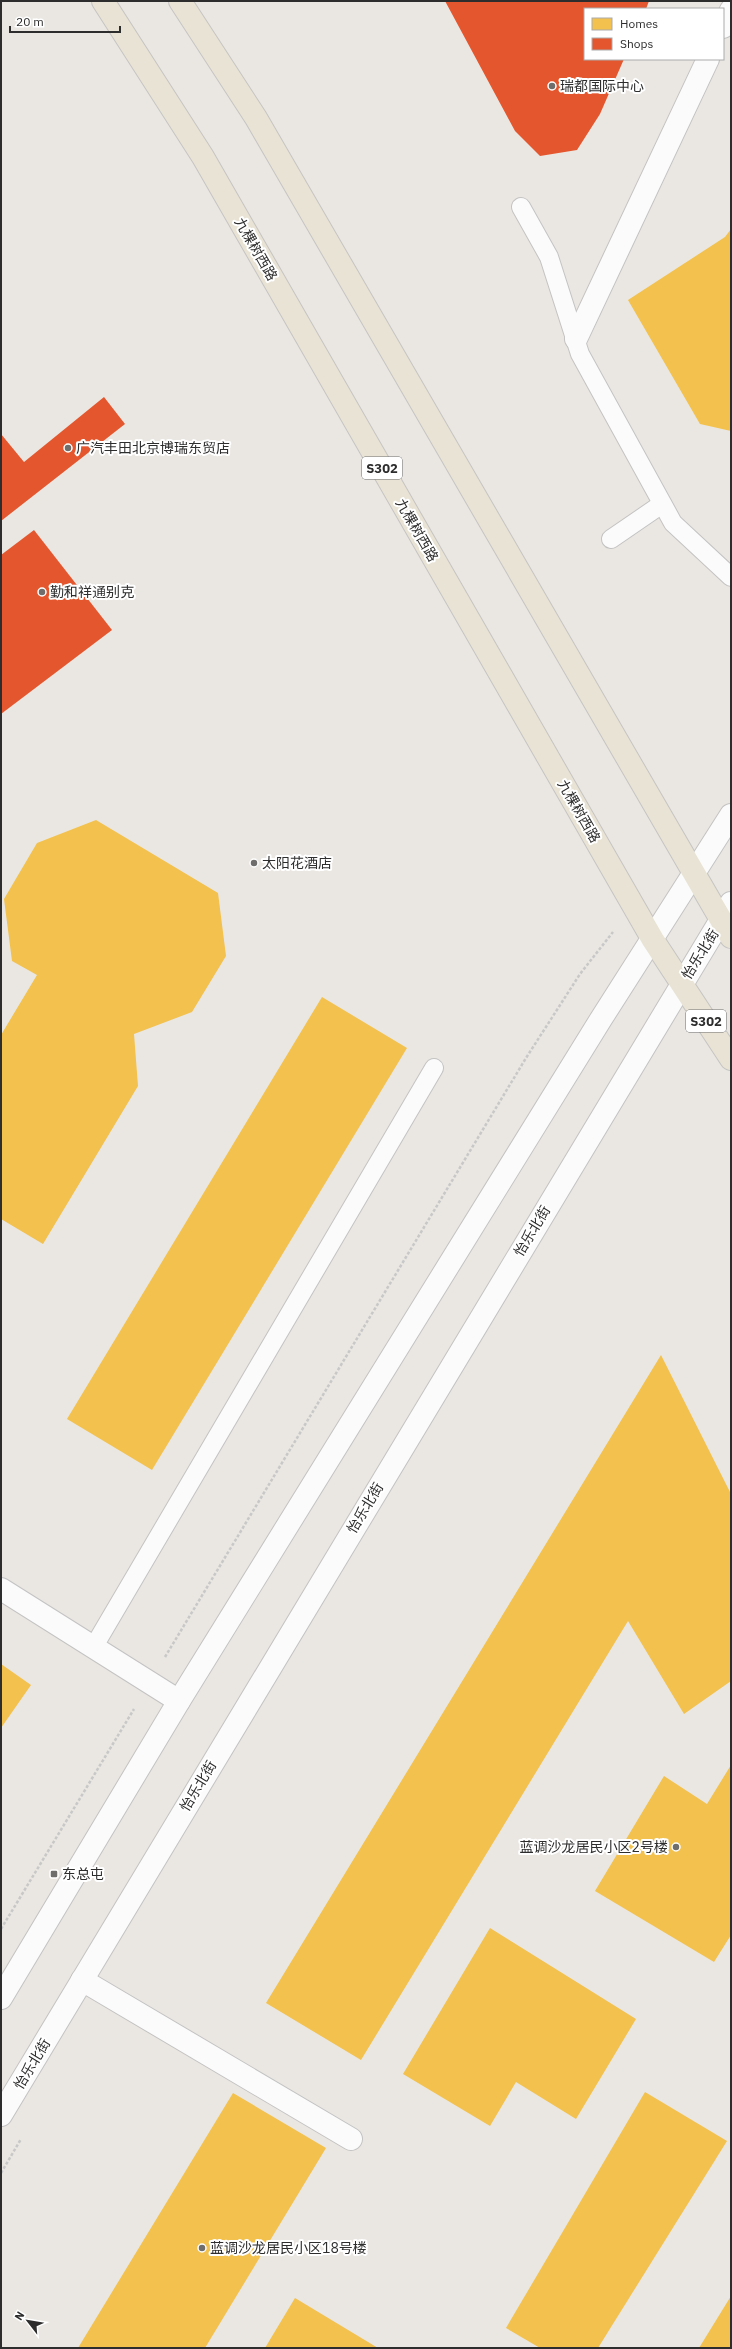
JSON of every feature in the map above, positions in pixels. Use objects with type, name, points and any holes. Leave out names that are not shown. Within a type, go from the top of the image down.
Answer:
[{"type":"main road","name":"九棵树西路","points":[[103,1],[203,157],[634,906],[654,940],[731,1059]]},
{"type":"main road","points":[[180,1],[260,124],[681,847],[694,875],[728,920]]},
{"type":"main road","points":[[724,25],[731,10]]},
{"type":"main road","points":[[576,339],[708,60]]},
{"type":"main road","points":[[1,1998],[179,1701],[597,1026],[654,940],[731,815]]},
{"type":"main road","name":"怡乐北街","points":[[1,2115],[682,983],[728,920]]},
{"type":"main road","points":[[1,1589],[179,1701]]},
{"type":"main road","points":[[82,1980],[351,2140]]},
{"type":"lane","points":[[521,207],[549,258],[580,354],[673,524],[731,577]]},
{"type":"lane","points":[[611,539],[662,504]]},
{"type":"lane","points":[[93,1648],[434,1068]]},
{"type":"path","points":[[1,1929],[526,1058],[580,974],[634,906]]},
{"type":"building: Homes","points":[[731,229],[731,431],[700,424],[628,300],[725,237]]},
{"type":"building: Homes","points":[[96,820],[218,893],[226,956],[192,1012],[134,1034],[138,1086],[43,1244],[1,1219],[1,1035],[37,975],[12,961],[4,899],[37,843]]},
{"type":"building: Homes","points":[[322,997],[407,1048],[152,1470],[67,1419]]},
{"type":"building: Homes","points":[[661,1355],[731,1494],[731,1681],[684,1714],[628,1621],[361,2060],[266,2003]]},
{"type":"building: Homes","points":[[1,1664],[31,1685],[1,1728]]},
{"type":"building: Homes","name":"蓝调沙龙居民小区2号楼","points":[[731,1765],[731,1935],[714,1962],[595,1891],[664,1776],[707,1804]]},
{"type":"building: Homes","points":[[490,1928],[636,2019],[576,2119],[516,2082],[490,2126],[403,2074]]},
{"type":"building: Homes","points":[[645,2092],[727,2141],[598,2348],[540,2348],[506,2328]]},
{"type":"building: Homes","name":"蓝调沙龙居民小区18号楼","points":[[233,2093],[326,2148],[205,2348],[78,2348]]},
{"type":"building: Homes","points":[[731,2296],[731,2348],[699,2348]]},
{"type":"building: Homes","points":[[295,2298],[378,2348],[265,2348]]},
{"type":"building: Shops","name":"瑞都国际中心","points":[[445,1],[649,1],[646,8],[584,8],[584,60],[624,60],[600,114],[577,150],[540,156],[515,131]]},
{"type":"building: Shops","name":"广汽丰田北京博瑞东贸店","points":[[104,397],[125,424],[1,521],[1,434],[24,462]]},
{"type":"building: Shops","name":"勤和祥通别克","points":[[34,530],[112,630],[1,714],[1,555]]},
{"type":"place","name":"瑞都国际中心","points":[[552,86]]},
{"type":"place","name":"广汽丰田北京博瑞东贸店","points":[[68,448]]},
{"type":"place","name":"勤和祥通别克","points":[[42,592]]},
{"type":"place","name":"太阳花酒店","points":[[254,863]]},
{"type":"place","name":"蓝调沙龙居民小区2号楼","points":[[676,1847]]},
{"type":"place","name":"东总屯","points":[[54,1874]]},
{"type":"place","name":"蓝调沙龙居民小区18号楼","points":[[202,2248]]}]
